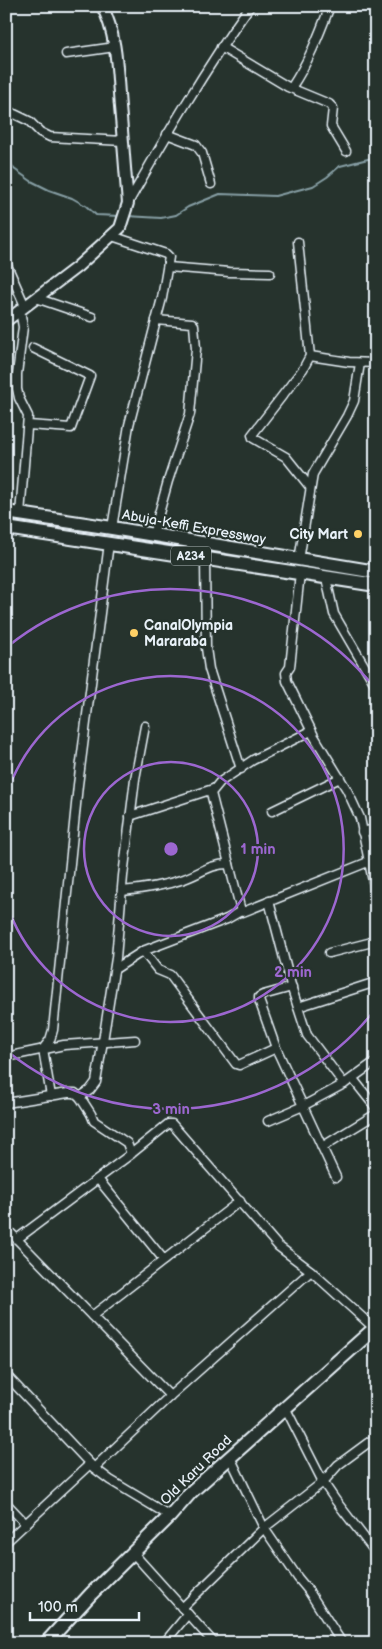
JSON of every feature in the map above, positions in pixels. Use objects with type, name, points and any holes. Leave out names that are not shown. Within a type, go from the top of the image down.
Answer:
[{"type":"main road","name":"Abuja-Keffi Expressway","points":[[6,512],[376,572]]},
{"type":"main road","name":"Abuja-Keffi Expressway","points":[[6,528],[376,585]]},
{"type":"main road","name":"Old Karu Road","points":[[46,1643],[191,1492],[285,1407],[374,1332]]},
{"type":"street","points":[[6,321],[77,267],[120,228],[128,203],[167,134],[221,47],[250,6]]},
{"type":"street","points":[[291,88],[310,55],[330,6]]},
{"type":"street","points":[[103,7],[110,24],[115,47],[128,203]]},
{"type":"street","points":[[66,54],[115,47]]},
{"type":"street","points":[[221,47],[291,88],[329,104],[333,108],[331,126],[346,151]]},
{"type":"street","points":[[6,110],[29,121],[40,132],[50,138],[123,142]]},
{"type":"street","points":[[167,134],[196,145],[202,153],[211,184]]},
{"type":"street","points":[[112,236],[169,256],[162,298],[128,425],[112,528]]},
{"type":"street","points":[[298,242],[310,356],[303,369],[252,435],[252,438],[286,457],[310,487]]},
{"type":"street","points":[[6,263],[23,308],[23,327],[17,366],[17,389],[28,416],[28,425],[20,514]]},
{"type":"street","points":[[168,267],[270,273]]},
{"type":"street","points":[[36,298],[92,318]]},
{"type":"street","points":[[153,535],[190,414],[196,349],[194,325],[192,323],[156,320]]},
{"type":"street","points":[[28,425],[71,428],[90,376],[33,348]]},
{"type":"street","points":[[310,356],[360,363],[376,363]]},
{"type":"street","points":[[300,560],[314,470],[354,401],[360,363]]},
{"type":"street","points":[[51,1096],[43,1049],[50,1040],[53,1030],[77,794],[109,543]]},
{"type":"street","points":[[205,558],[206,648],[209,669],[241,769]]},
{"type":"street","points":[[300,574],[290,667],[286,673],[287,681],[311,731],[347,790],[360,818],[376,896]]},
{"type":"street","points":[[326,578],[336,620],[376,686]]},
{"type":"street","points":[[80,1097],[90,1090],[96,1082],[115,969],[130,816],[145,726]]},
{"type":"street","points":[[130,816],[213,789],[220,782],[253,760],[311,731]]},
{"type":"street","points":[[272,811],[340,778]]},
{"type":"street","points":[[213,789],[211,796],[241,911]]},
{"type":"street","points":[[362,832],[376,829]]},
{"type":"street","points":[[115,969],[143,951],[368,862]]},
{"type":"street","points":[[122,891],[155,888],[194,876],[201,870],[220,864],[229,864]]},
{"type":"street","points":[[269,901],[307,1035],[344,1084]]},
{"type":"street","points":[[329,953],[376,941]]},
{"type":"street","points":[[143,951],[158,970],[170,975],[236,1064],[238,1065],[276,1048]]},
{"type":"street","points":[[298,1007],[376,982]]},
{"type":"street","points":[[292,987],[259,997],[276,1048],[336,1177]]},
{"type":"street","points":[[6,1057],[43,1049],[103,1041],[135,1040]]},
{"type":"street","points":[[268,1121],[303,1106],[344,1084],[376,1061]]},
{"type":"street","points":[[352,1078],[376,1108]]},
{"type":"street","points":[[6,1103],[75,1093],[80,1097],[94,1121],[127,1143],[131,1154]]},
{"type":"street","points":[[322,1147],[376,1114]]},
{"type":"street","points":[[17,1239],[168,1124],[172,1124],[278,1246],[311,1271],[374,1332]]},
{"type":"street","points":[[98,1178],[164,1260]]},
{"type":"street","points":[[92,1316],[240,1201]]},
{"type":"street","points":[[6,1228],[170,1396]]},
{"type":"street","points":[[6,1542],[311,1271]]},
{"type":"street","points":[[6,1376],[92,1466],[110,1480],[170,1516]]},
{"type":"street","points":[[285,1407],[323,1482],[376,1553]]},
{"type":"street","points":[[164,1643],[185,1611],[264,1528],[323,1482],[338,1465],[376,1437]]},
{"type":"street","points":[[230,1457],[264,1528],[308,1590],[342,1643]]},
{"type":"street","points":[[6,1504],[26,1524]]},
{"type":"street","points":[[133,1553],[214,1643]]},
{"type":"waterway","points":[[6,155],[14,169],[31,181],[72,198],[86,206],[96,215],[120,216]]},
{"type":"waterway","points":[[127,216],[161,218],[176,215],[188,207],[220,194],[275,196],[313,186],[340,166],[376,157]]},
{"type":"place","name":"City Mart","points":[[358,534]]},
{"type":"place","name":"CanalOlympia Mararaba","points":[[134,633]]}]
